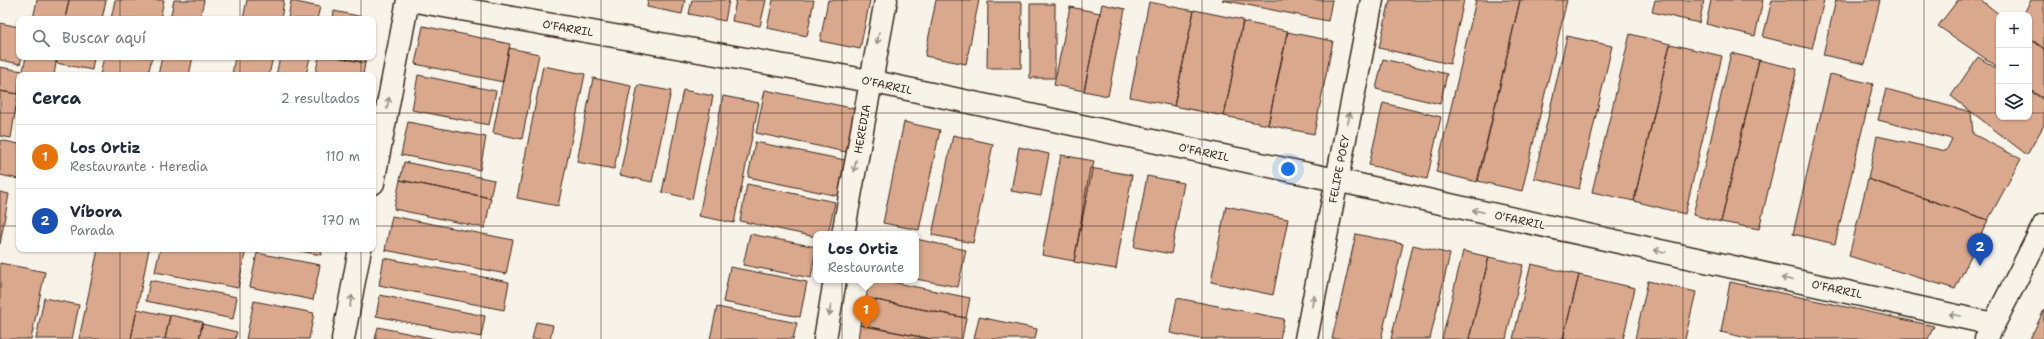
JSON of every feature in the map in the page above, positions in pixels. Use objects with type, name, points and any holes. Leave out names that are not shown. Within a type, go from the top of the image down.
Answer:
[{"type":"street","name":"O'FARRIL","points":[[409,0],[870,81],[1336,180],[1989,331]]},
{"type":"street","points":[[376,168],[409,0]]},
{"type":"street","name":"HEREDIA","points":[[844,231],[886,0]]},
{"type":"street","name":"FELIPE POEY","points":[[1306,339],[1372,0]]},
{"type":"street","points":[[1989,331],[2044,225]]},
{"type":"street","points":[[344,339],[359,252]]},
{"type":"street","points":[[825,339],[834,283]]},
{"type":"building","points":[[37,0],[69,0],[66,16],[34,16]]},
{"type":"building","points":[[69,0],[106,0],[103,16],[66,16]]},
{"type":"building","points":[[115,0],[164,0],[161,16],[112,16]]},
{"type":"building","points":[[174,0],[204,0],[201,16],[171,16]]},
{"type":"building","points":[[247,0],[284,0],[281,16],[244,16]]},
{"type":"building","points":[[648,0],[685,0],[682,14],[647,7]]},
{"type":"building","points":[[692,0],[729,0],[725,21],[689,14]]},
{"type":"building","points":[[736,0],[766,0],[760,26],[732,21]]},
{"type":"building","points":[[773,0],[814,0],[807,36],[767,28]]},
{"type":"building","points":[[828,0],[870,0],[860,49],[820,41]]},
{"type":"building","points":[[936,0],[979,0],[966,64],[925,56]]},
{"type":"building","points":[[1222,0],[1332,0],[1328,21]]},
{"type":"building","points":[[1390,0],[1464,0],[1450,64],[1379,48]]},
{"type":"building","points":[[1476,0],[1520,0],[1477,182],[1436,172]]},
{"type":"building","points":[[1520,0],[1567,0],[1522,191],[1478,181]]},
{"type":"building","points":[[1655,0],[1704,0],[1699,23],[1652,12]]},
{"type":"building","points":[[1711,0],[1763,0],[1755,36],[1706,24]]},
{"type":"building","points":[[1772,0],[1824,0],[1812,49],[1763,37]]},
{"type":"building","points":[[1836,0],[1880,0],[1865,64],[1823,55]]},
{"type":"building","points":[[1958,0],[1981,0],[1996,12],[1996,66],[1938,26]]},
{"type":"building","points":[[2031,0],[2044,0],[2044,49],[2032,40],[2032,12],[2025,12]]},
{"type":"building","points":[[291,1],[320,7],[318,16],[288,16]]},
{"type":"building","points":[[988,2],[1022,2],[1021,68],[987,68]]},
{"type":"building","points":[[1149,2],[1194,11],[1174,106],[1130,97]]},
{"type":"building","points":[[1030,4],[1055,4],[1055,78],[1030,78]]},
{"type":"building","points":[[1102,4],[1125,9],[1108,96],[1084,91]]},
{"type":"building","points":[[1070,7],[1100,13],[1084,91],[1054,85]]},
{"type":"building","points":[[1194,10],[1243,20],[1224,116],[1174,106]]},
{"type":"building","points":[[334,11],[358,16],[333,16]]},
{"type":"building","points":[[1243,22],[1288,31],[1268,125],[1224,116]]},
{"type":"building","points":[[0,23],[16,26],[16,60],[21,60],[20,64],[0,60]]},
{"type":"building","points":[[423,26],[510,44],[503,82],[415,64]]},
{"type":"building","points":[[1287,32],[1333,41],[1314,134],[1268,125]]},
{"type":"building","points":[[1630,34],[1670,44],[1634,201],[1592,192]]},
{"type":"building","points":[[1567,36],[1612,46],[1579,189],[1534,178]]},
{"type":"building","points":[[2032,39],[2044,49],[2044,99],[2032,91]]},
{"type":"building","points":[[1670,44],[1722,56],[1685,214],[1634,201]]},
{"type":"building","points":[[509,48],[539,54],[522,139],[493,133]]},
{"type":"building","points":[[1731,53],[1759,60],[1721,222],[1693,215]]},
{"type":"building","points":[[1978,57],[1996,68],[1996,120],[2032,120],[2032,92],[2044,100],[2044,125],[2027,155],[1951,96]]},
{"type":"building","points":[[1383,59],[1447,74],[1440,104],[1376,89]]},
{"type":"building","points":[[25,60],[56,60],[54,72],[23,72]]},
{"type":"building","points":[[56,60],[94,60],[92,70],[56,63]]},
{"type":"building","points":[[103,60],[151,60],[149,72],[101,72]]},
{"type":"building","points":[[161,60],[192,60],[190,72],[159,72]]},
{"type":"building","points":[[234,60],[272,60],[270,72],[232,72]]},
{"type":"building","points":[[279,60],[309,60],[307,72],[277,72]]},
{"type":"building","points":[[318,60],[351,60],[365,63],[364,72],[316,72]]},
{"type":"building","points":[[351,60],[366,60],[365,63]]},
{"type":"building","points":[[1759,60],[1797,69],[1759,229],[1721,222]]},
{"type":"building","points":[[543,66],[585,74],[558,206],[517,198]]},
{"type":"building","points":[[0,67],[22,71],[16,72],[16,94],[0,91]]},
{"type":"building","points":[[1830,74],[1873,84],[1835,244],[1793,234]]},
{"type":"building","points":[[418,75],[496,91],[489,125],[412,110]]},
{"type":"building","points":[[593,78],[631,86],[614,169],[577,162]]},
{"type":"building","points":[[638,85],[671,91],[652,182],[620,175]]},
{"type":"building","points":[[1886,89],[1971,112],[1973,134],[2021,159],[1988,220],[1868,179],[1877,136],[1946,151],[1952,139],[1878,120]]},
{"type":"building","points":[[683,90],[713,96],[692,199],[662,192]]},
{"type":"building","points":[[765,90],[856,109],[846,152],[756,133]]},
{"type":"building","points":[[0,91],[16,94],[16,107],[11,138],[0,136]]},
{"type":"building","points":[[723,96],[759,103],[734,223],[699,216]]},
{"type":"building","points":[[1383,103],[1441,117],[1427,179],[1369,165]]},
{"type":"building","points":[[408,122],[486,137],[480,170],[401,155]]},
{"type":"building","points":[[904,122],[940,130],[919,230],[883,223]]},
{"type":"building","points":[[953,135],[993,144],[973,243],[932,235]]},
{"type":"building","points":[[0,140],[16,143],[16,178],[0,175]]},
{"type":"building","points":[[755,142],[845,160],[838,196],[748,177]]},
{"type":"building","points":[[1019,147],[1049,154],[1041,196],[1011,191]]},
{"type":"building","points":[[1061,155],[1094,161],[1074,261],[1042,255]]},
{"type":"building","points":[[404,162],[494,180],[490,198],[400,180]]},
{"type":"building","points":[[1090,168],[1132,175],[1116,269],[1074,262]]},
{"type":"building","points":[[1147,176],[1184,183],[1171,254],[1134,247]]},
{"type":"building","points":[[1868,179],[1988,220],[1955,289],[1849,256]]},
{"type":"building","points":[[400,180],[491,198],[485,228],[394,209]]},
{"type":"building","points":[[747,184],[835,202],[829,231],[813,231],[813,236],[740,221]]},
{"type":"building","points":[[0,192],[9,194],[0,244]]},
{"type":"building","points":[[1226,206],[1288,219],[1273,295],[1211,282]]},
{"type":"building","points":[[392,216],[513,240],[506,274],[385,250]]},
{"type":"building","points":[[750,234],[813,246],[813,266],[811,278],[743,265]]},
{"type":"building","points":[[1356,234],[1403,244],[1381,339],[1332,339]]},
{"type":"building","points":[[919,240],[966,250],[958,287],[919,280]]},
{"type":"building","points":[[1413,245],[1450,254],[1430,339],[1391,339]]},
{"type":"building","points":[[1463,251],[1489,257],[1469,339],[1442,339]]},
{"type":"building","points":[[97,252],[148,252],[131,339],[79,339]]},
{"type":"building","points":[[159,252],[245,252],[238,288],[155,272]]},
{"type":"building","points":[[306,252],[322,252],[321,255]]},
{"type":"building","points":[[257,253],[320,265],[313,300],[250,287]]},
{"type":"building","points":[[1489,257],[1523,265],[1506,339],[1469,339]]},
{"type":"building","points":[[384,258],[509,282],[504,310],[379,285]]},
{"type":"building","points":[[0,263],[45,272],[31,339],[0,339]]},
{"type":"building","points":[[1531,264],[1579,275],[1563,339],[1513,339]]},
{"type":"building","points":[[730,267],[807,282],[800,317],[723,302]]},
{"type":"building","points":[[1579,275],[1635,288],[1623,339],[1563,339]]},
{"type":"building","points":[[150,280],[237,297],[233,319],[146,301]]},
{"type":"building","points":[[1648,281],[1696,292],[1685,339],[1635,339]]},
{"type":"building","points":[[1730,282],[1934,326],[1928,339],[1751,339],[1721,332]]},
{"type":"building","points":[[868,283],[897,283],[970,298],[966,318],[866,298]]},
{"type":"building","points":[[380,295],[485,316],[481,337],[376,316]]},
{"type":"building","points":[[44,298],[79,305],[72,339],[36,339]]},
{"type":"building","points":[[866,298],[966,318],[962,339],[931,339],[860,325]]},
{"type":"building","points":[[1177,298],[1284,319],[1280,339],[1200,339],[1170,333]]},
{"type":"building","points":[[254,301],[314,313],[309,339],[246,339]]},
{"type":"building","points":[[717,307],[797,323],[793,339],[710,339]]},
{"type":"building","points":[[137,309],[170,316],[165,339],[131,339]]},
{"type":"building","points":[[2044,310],[2044,339],[2030,339]]},
{"type":"building","points":[[170,315],[203,322],[199,339],[165,339]]},
{"type":"building","points":[[979,317],[1037,329],[1035,339],[974,339]]},
{"type":"building","points":[[536,322],[553,325],[550,339],[532,339]]},
{"type":"building","points":[[202,324],[237,332],[235,339],[199,339]]},
{"type":"building","points":[[860,325],[931,339],[858,339]]},
{"type":"building","points":[[378,327],[435,339],[375,339]]},
{"type":"place","name":"Víbora","points":[[1980,266]]},
{"type":"place","name":"Los Ortiz","points":[[866,329]]}]
